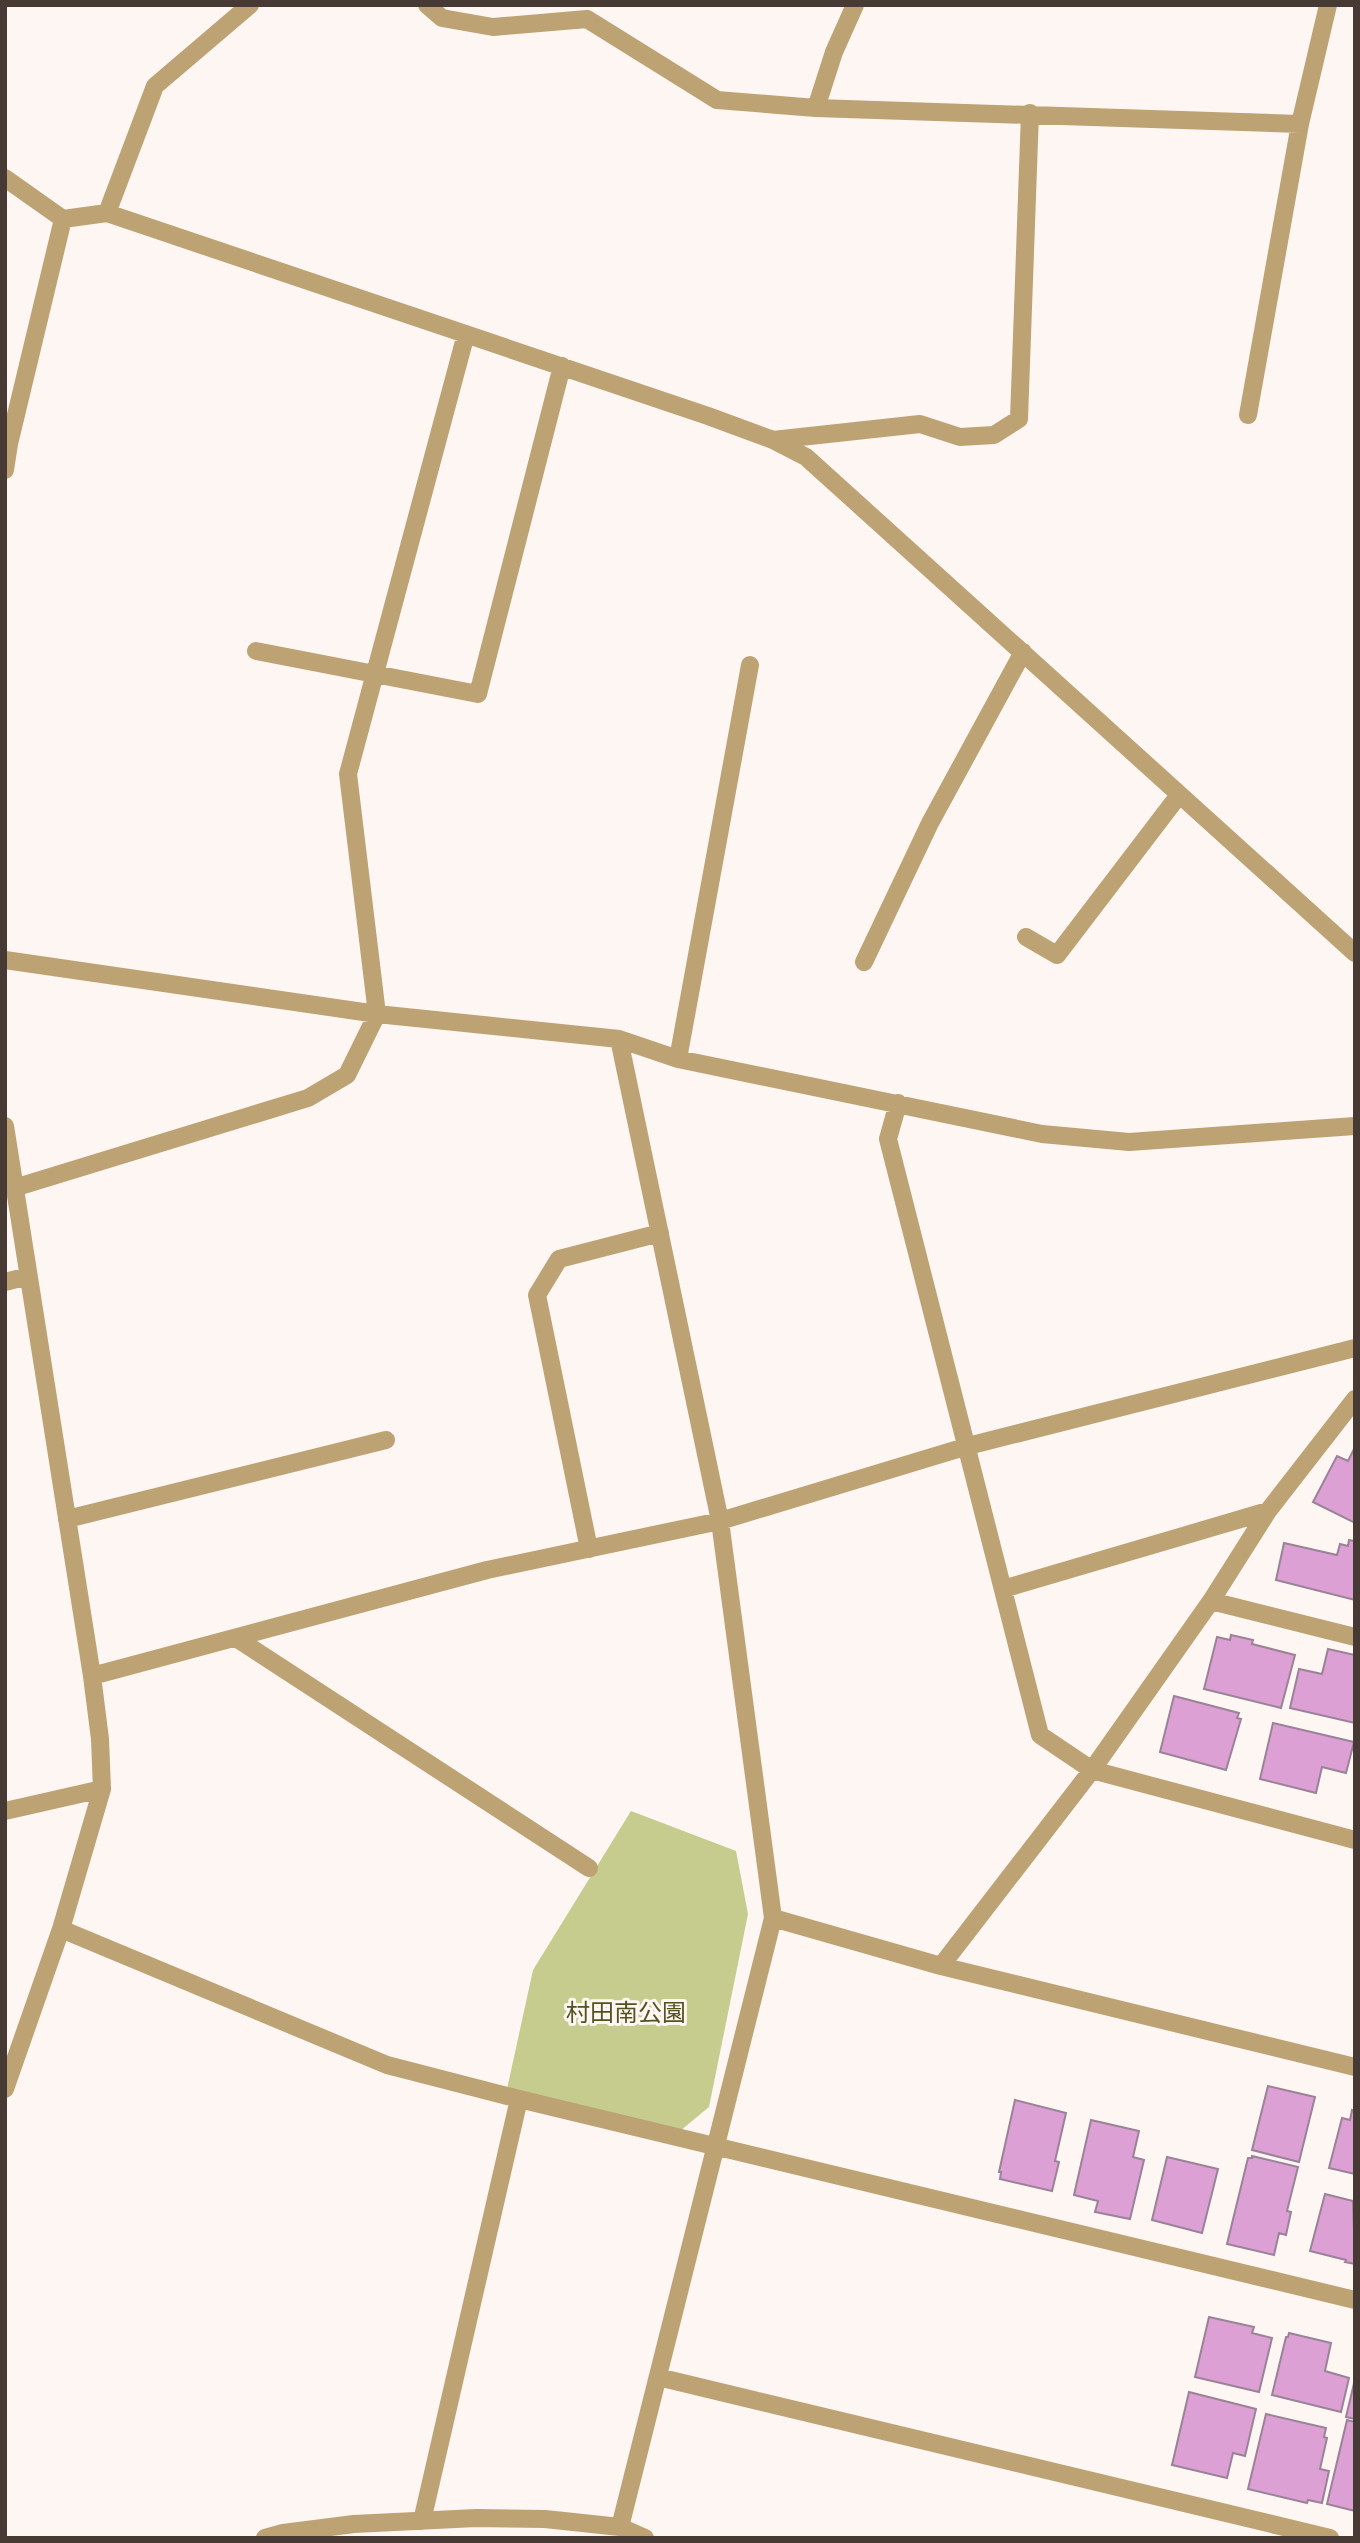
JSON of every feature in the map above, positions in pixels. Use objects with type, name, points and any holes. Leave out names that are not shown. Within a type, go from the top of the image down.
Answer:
[{"type":"street","points":[[107,213],[155,86],[250,5]]},
{"type":"street","points":[[427,5],[442,18],[494,27],[587,19],[717,100],[816,108],[1300,124]]},
{"type":"street","points":[[816,108],[834,52],[855,5]]},
{"type":"street","points":[[1248,415],[1300,124],[1328,5]]},
{"type":"street","points":[[773,440],[920,424],[960,437],[994,435],[1019,419],[1030,113]]},
{"type":"street","points":[[5,178],[63,219],[107,213],[562,366],[773,440],[806,457],[1355,953]]},
{"type":"street","points":[[5,470],[63,219]]},
{"type":"street","points":[[14,1188],[308,1098],[347,1075],[377,1014],[348,774],[466,334]]},
{"type":"street","points":[[256,651],[478,694],[562,366]]},
{"type":"street","points":[[863,962],[930,822],[1023,652]]},
{"type":"street","points":[[678,1059],[750,665]]},
{"type":"street","points":[[1026,937],[1057,955],[1179,795]]},
{"type":"street","points":[[5,960],[377,1014],[620,1039],[678,1059],[1042,1134],[1129,1142],[1355,1126]]},
{"type":"street","points":[[620,1039],[720,1521],[773,1918],[621,2528]]},
{"type":"street","points":[[898,1103],[888,1139],[1040,1735],[1092,1770],[1355,1840]]},
{"type":"street","points":[[5,1126],[92,1676],[100,1739],[102,1788],[61,1929],[5,2089]]},
{"type":"street","points":[[589,1549],[537,1295],[559,1259],[660,1233]]},
{"type":"street","points":[[5,1282],[28,1276]]},
{"type":"street","points":[[92,1676],[487,1570],[720,1521],[968,1446],[1355,1348]]},
{"type":"street","points":[[941,1966],[1092,1770],[1211,1601],[1268,1511],[1355,1399]]},
{"type":"street","points":[[67,1519],[386,1440]]},
{"type":"street","points":[[1003,1589],[1268,1511]]},
{"type":"street","points":[[1211,1601],[1355,1637]]},
{"type":"street","points":[[236,1638],[589,1868]]},
{"type":"street","points":[[5,1811],[102,1788]]},
{"type":"street","points":[[773,1918],[941,1966],[1355,2067]]},
{"type":"street","points":[[61,1929],[387,2065],[1355,2300]]},
{"type":"street","points":[[422,2521],[519,2099]]},
{"type":"street","points":[[658,2377],[1329,2538]]},
{"type":"street","points":[[265,2538],[283,2533],[354,2524],[476,2518],[545,2519],[621,2528],[645,2538]]},
{"type":"green space","name":"村田南公園","points":[[631,1811],[736,1851],[748,1914],[709,2107],[680,2131],[507,2089],[533,1970]]},
{"type":"building","points":[[1355,1447],[1355,1523],[1313,1502],[1337,1456],[1348,1461]]},
{"type":"building","points":[[1349,1540],[1355,1541],[1355,1600],[1276,1580],[1284,1543],[1337,1555],[1340,1544],[1348,1546]]},
{"type":"building","points":[[1231,1635],[1253,1640],[1252,1644],[1295,1655],[1281,1708],[1204,1689],[1217,1637],[1230,1640]]},
{"type":"building","points":[[1328,1649],[1355,1655],[1355,1723],[1290,1708],[1299,1669],[1322,1674]]},
{"type":"building","points":[[1174,1696],[1239,1713],[1237,1718],[1241,1719],[1226,1770],[1160,1752]]},
{"type":"building","points":[[1273,1723],[1354,1742],[1346,1773],[1322,1767],[1316,1793],[1260,1779]]},
{"type":"building","points":[[1268,2086],[1315,2097],[1299,2162],[1252,2150]]},
{"type":"building","points":[[1015,2100],[1066,2113],[1055,2161],[1059,2162],[1052,2191],[1000,2179],[999,2172]]},
{"type":"building","points":[[1352,2110],[1355,2111],[1355,2174],[1329,2168],[1342,2118],[1350,2120]]},
{"type":"building","points":[[1091,2120],[1139,2131],[1133,2157],[1144,2160],[1130,2219],[1095,2212],[1098,2201],[1074,2195]]},
{"type":"building","points":[[1252,2156],[1298,2167],[1287,2211],[1291,2212],[1286,2235],[1279,2233],[1274,2255],[1227,2244],[1248,2158]]},
{"type":"building","points":[[1167,2157],[1218,2169],[1202,2233],[1152,2220]]},
{"type":"building","points":[[1325,2194],[1353,2201],[1355,2264],[1310,2251]]},
{"type":"building","points":[[1209,2317],[1254,2327],[1252,2333],[1272,2338],[1259,2392],[1195,2377]]},
{"type":"building","points":[[1289,2333],[1331,2343],[1325,2371],[1349,2378],[1341,2412],[1272,2395]]},
{"type":"building","points":[[1355,2379],[1355,2419],[1346,2417]]},
{"type":"building","points":[[1189,2392],[1256,2409],[1245,2456],[1233,2453],[1227,2478],[1172,2465]]},
{"type":"building","points":[[1266,2414],[1326,2428],[1324,2437],[1327,2438],[1320,2469],[1329,2471],[1322,2503],[1308,2500],[1307,2503],[1248,2489]]},
{"type":"building","points":[[1347,2420],[1355,2422],[1355,2511],[1327,2504]]}]
